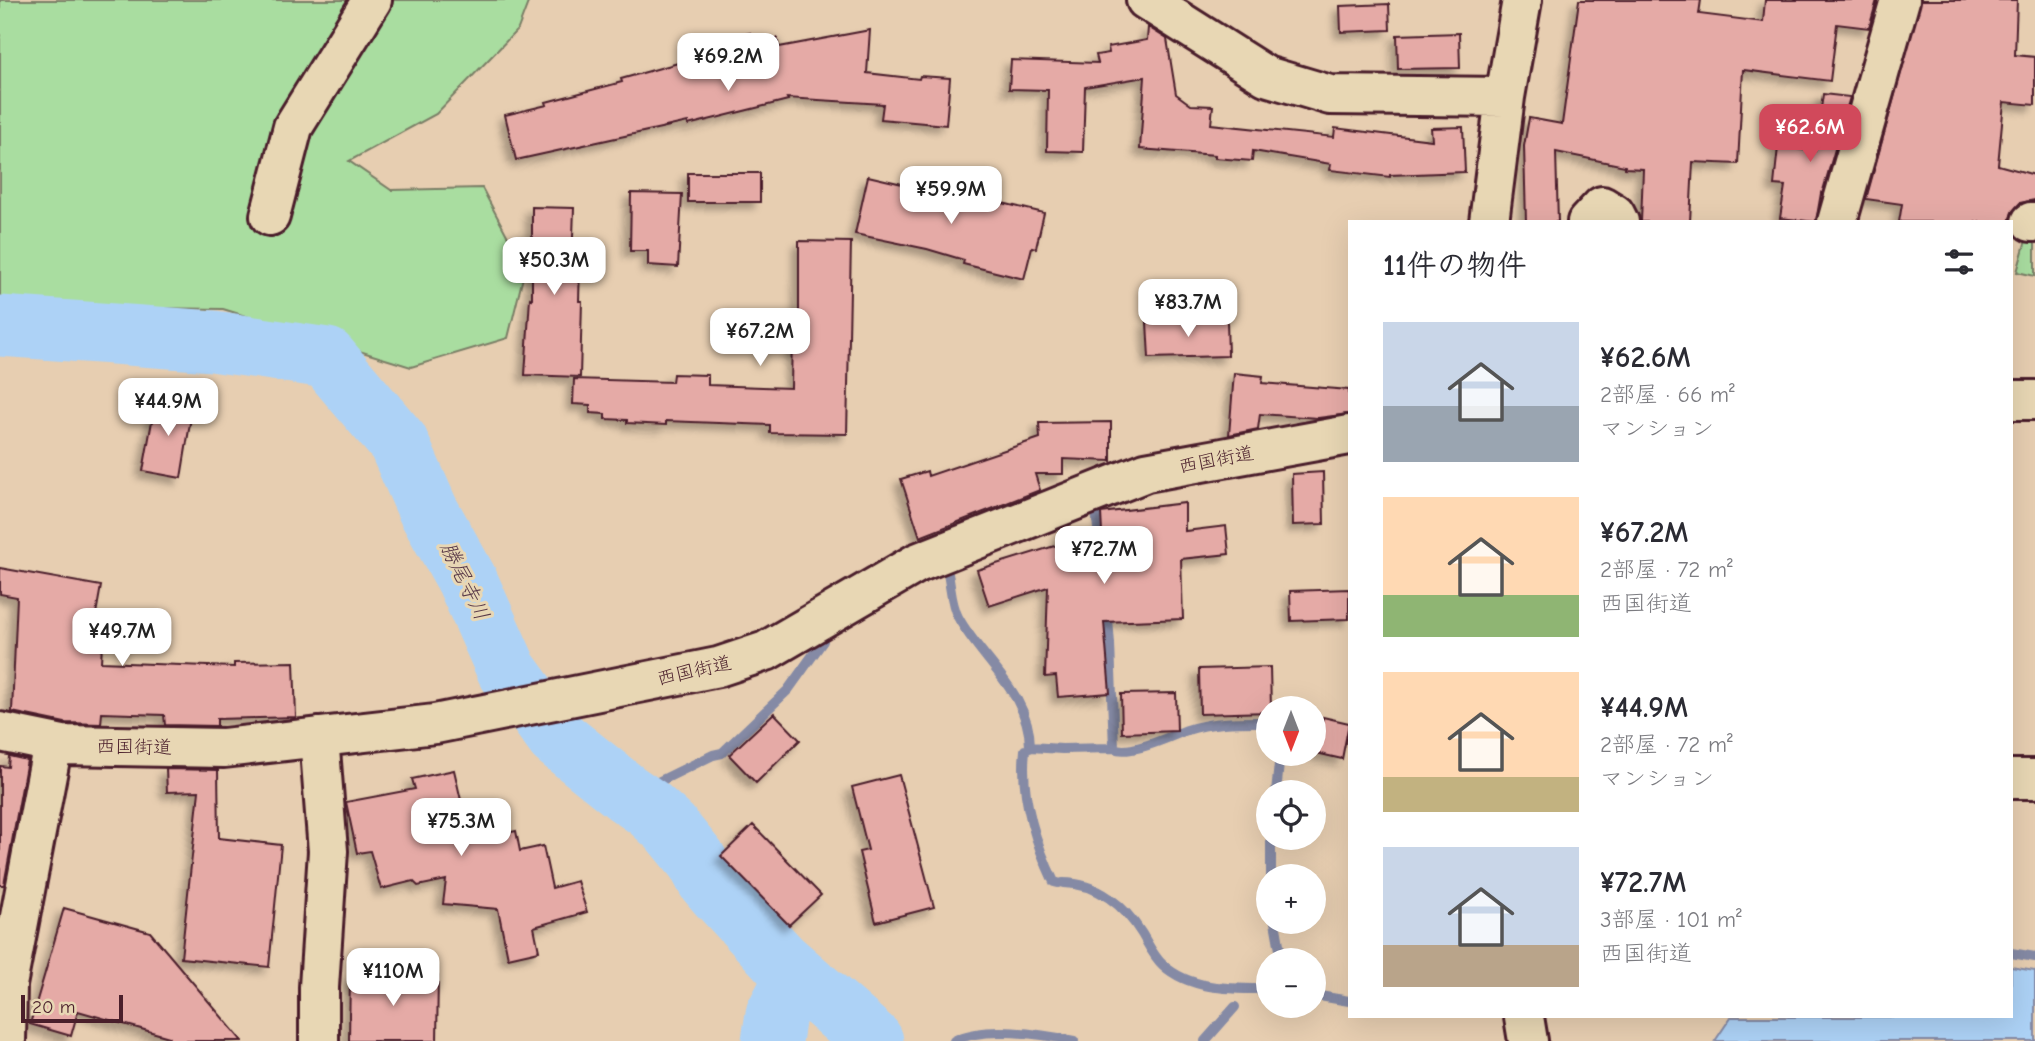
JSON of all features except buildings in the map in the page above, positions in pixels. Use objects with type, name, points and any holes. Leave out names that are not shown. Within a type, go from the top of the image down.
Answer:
[{"type":"street","points":[[270,216],[293,127],[372,0]]},
{"type":"street","points":[[1146,0],[1266,76],[1330,95],[1505,97]]},
{"type":"street","points":[[1489,220],[1505,97],[1522,0]]},
{"type":"street","points":[[1838,220],[1900,0]]},
{"type":"street","points":[[1589,220],[1602,206],[1615,214],[1618,220]]},
{"type":"street","points":[[2013,400],[2035,400]]},
{"type":"street","name":"西国街道","points":[[0,732],[63,745],[224,748],[435,724],[718,667],[766,651],[917,563],[1146,472],[1348,435]]},
{"type":"street","points":[[319,737],[328,851],[319,987],[319,1041]]},
{"type":"street","points":[[6,1041],[7,985],[53,743]]},
{"type":"street","points":[[2013,779],[2035,779]]},
{"type":"street","points":[[1524,1018],[1528,1041]]},
{"type":"green space","points":[[0,0],[529,0],[518,29],[436,114],[349,161],[391,190],[482,188],[525,269],[508,338],[411,367],[223,309],[0,306]]},
{"type":"green space","points":[[2035,208],[2035,276],[2017,272]]},
{"type":"water","points":[[2013,967],[2035,971],[2035,1041],[1715,1041],[1730,1018],[2013,1018]]},
{"type":"waterway","name":"勝尾寺川","points":[[0,326],[213,341],[327,358],[398,442],[428,510],[467,580],[507,670],[556,737],[670,828],[697,861],[707,880],[780,960],[873,1041]]},
{"type":"waterway","points":[[1096,511],[1100,546]]},
{"type":"waterway","points":[[948,574],[958,617],[1014,694],[1028,729],[1030,748]]},
{"type":"waterway","points":[[1107,607],[1114,748]]},
{"type":"waterway","points":[[626,793],[658,782],[722,753],[788,690],[823,641]]},
{"type":"waterway","points":[[1030,747],[1121,750],[1150,744],[1207,725],[1256,722]]},
{"type":"waterway","points":[[1025,750],[1025,784],[1030,818],[1047,867],[1054,882],[1058,883]]},
{"type":"waterway","points":[[1277,780],[1279,766]]},
{"type":"waterway","points":[[1271,850],[1271,864]]},
{"type":"waterway","points":[[1063,883],[1088,887],[1119,906],[1135,924],[1157,958],[1173,973],[1209,986],[1256,989]]},
{"type":"waterway","points":[[1277,934],[1280,948]]},
{"type":"waterway","points":[[2013,953],[2035,957]]},
{"type":"waterway","name":"勝尾寺川","points":[[772,1041],[776,1014],[797,975]]},
{"type":"waterway","points":[[1326,997],[1348,1001]]},
{"type":"waterway","points":[[1205,1041],[1235,1007]]},
{"type":"waterway","points":[[954,1041],[966,1036],[997,1032],[1074,1041]]}]
